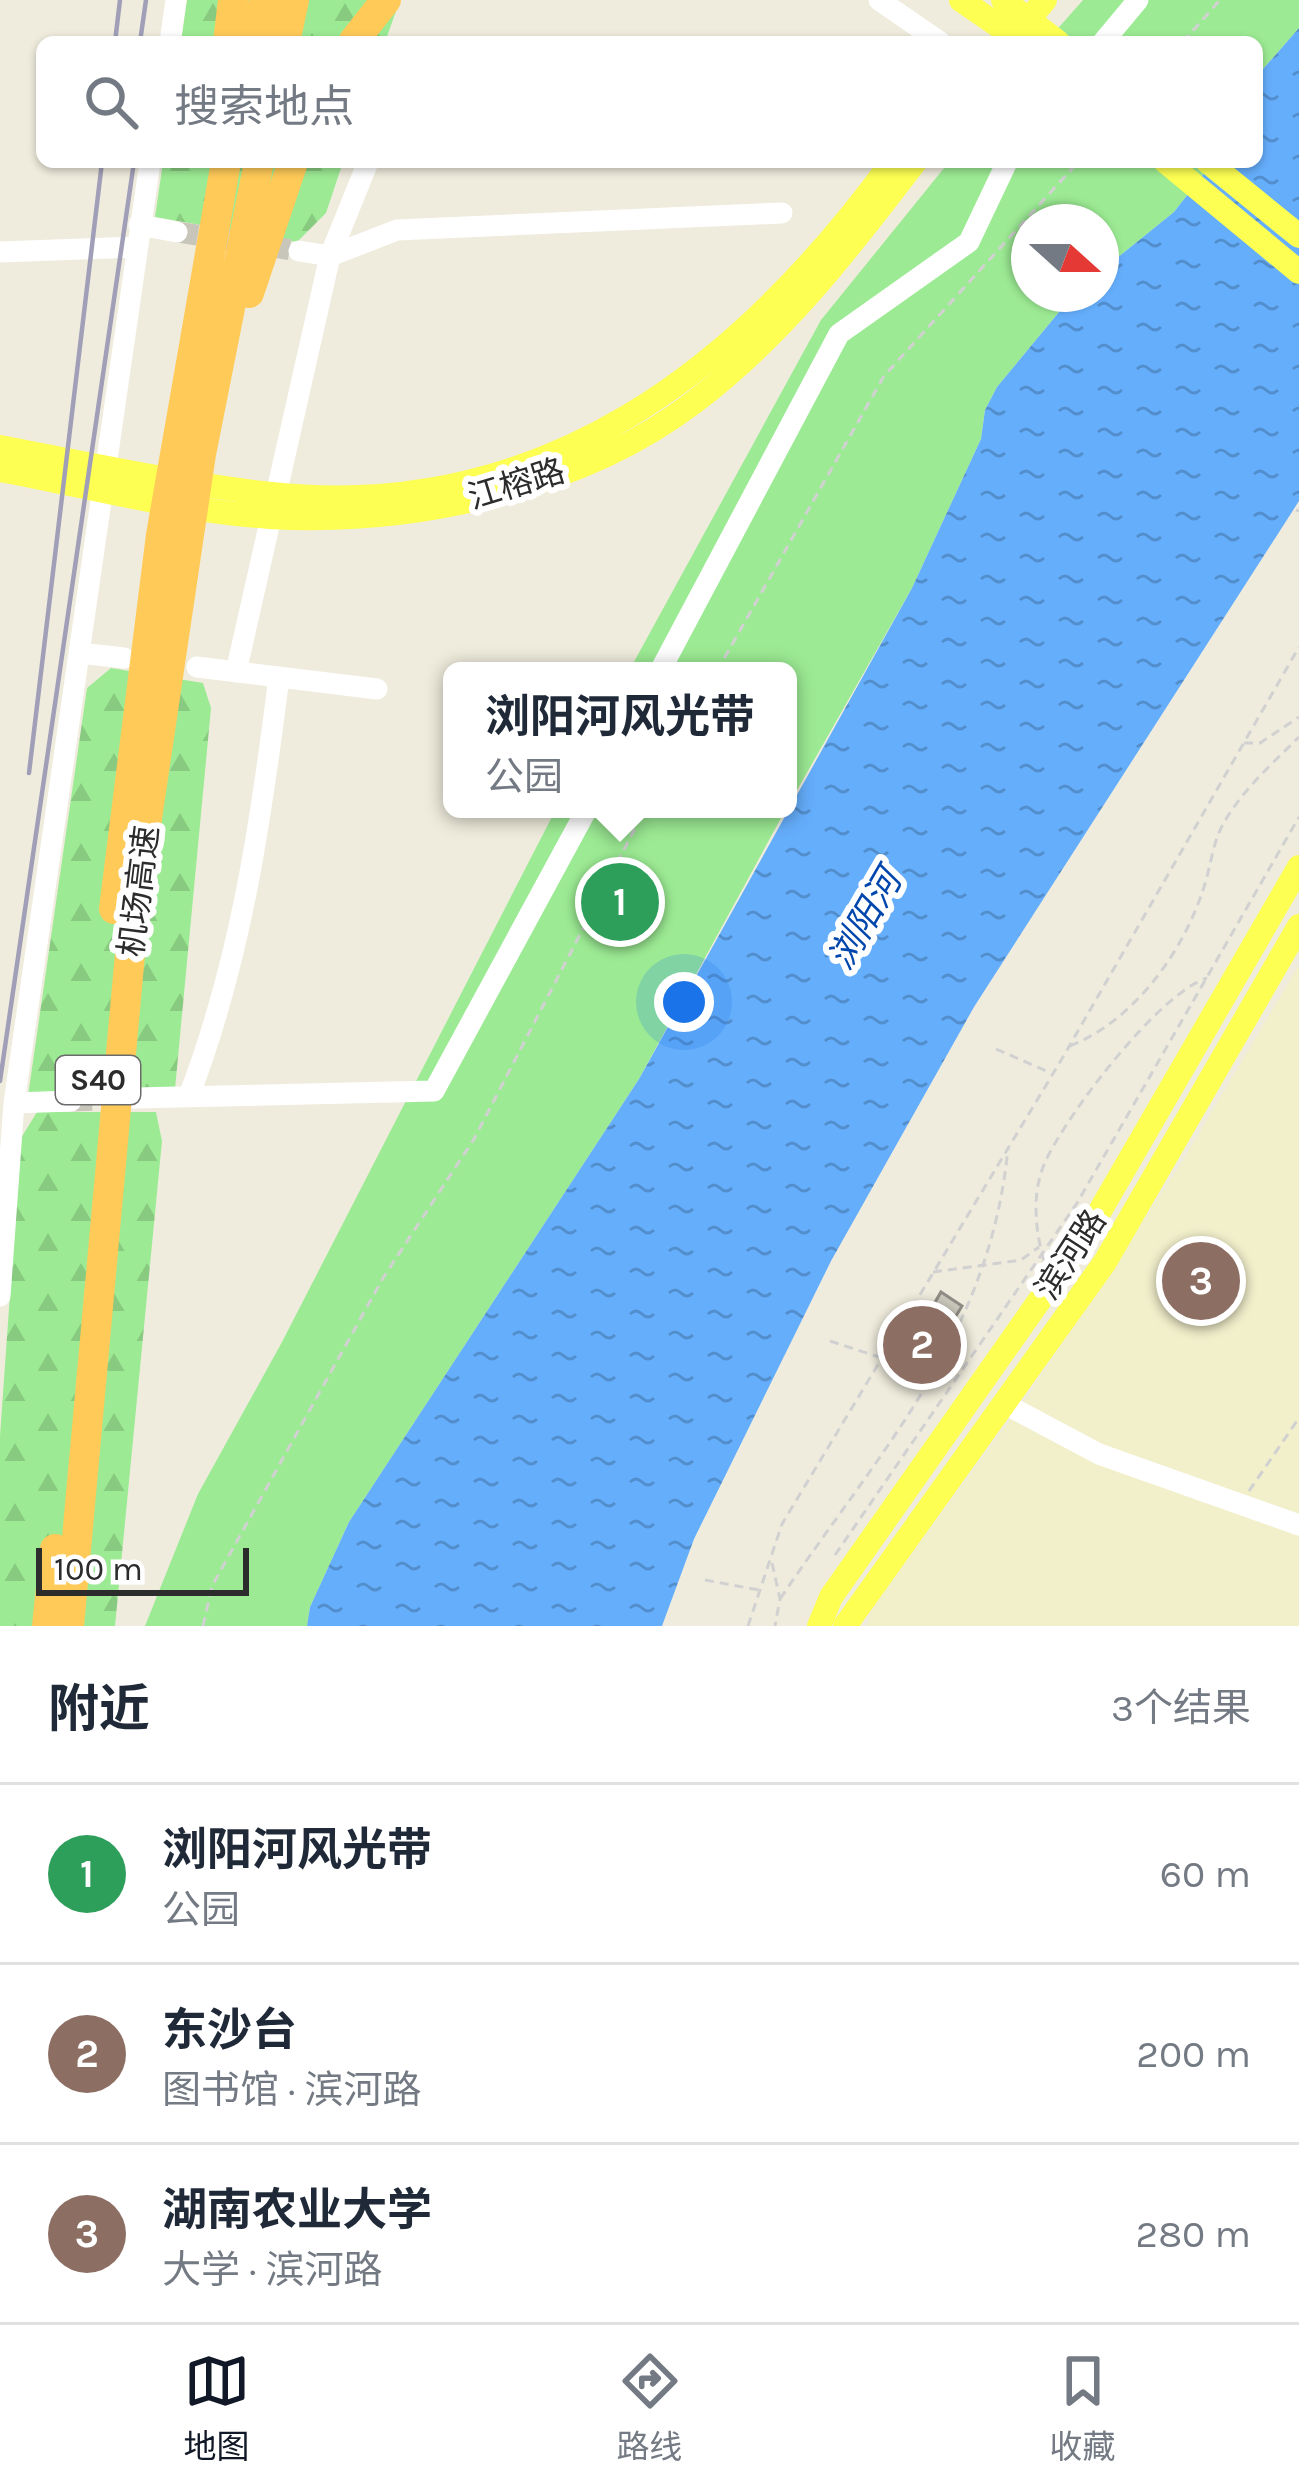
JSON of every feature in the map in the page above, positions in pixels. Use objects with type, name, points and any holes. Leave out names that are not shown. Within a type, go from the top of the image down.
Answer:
[{"type":"highway","points":[[229,36],[233,0]]},
{"type":"highway","points":[[286,36],[294,0]]},
{"type":"highway","points":[[358,36],[386,0]]},
{"type":"highway","points":[[188,452],[212,168]]},
{"type":"highway","name":"机场高速","points":[[69,1626],[132,922],[175,537],[225,168]]},
{"type":"highway","name":"机场高速","points":[[188,452],[258,168]]},
{"type":"highway","points":[[188,452],[236,339],[291,168]]},
{"type":"highway","name":"机场高速","points":[[47,1626],[136,648],[175,537]]},
{"type":"main road","points":[[962,0],[1013,36]]},
{"type":"main road","points":[[981,36],[1006,0],[1051,36]]},
{"type":"main road","points":[[1015,36],[1040,3]]},
{"type":"main road","name":"江榕路","points":[[270,505],[440,485],[516,467],[605,430],[712,363],[822,254],[887,168]]},
{"type":"main road","name":"江榕路","points":[[0,470],[104,478],[344,516],[475,497],[544,478],[634,439],[691,405],[805,302],[910,168]]},
{"type":"main road","points":[[1173,168],[1299,272]]},
{"type":"main road","points":[[1215,168],[1299,236]]},
{"type":"main road","name":"江榕路","points":[[0,448],[104,478]]},
{"type":"main road","name":"滨河路","points":[[819,1626],[831,1597],[1051,1285],[1299,867]]},
{"type":"main road","name":"滨河路","points":[[845,1626],[1105,1262],[1299,926]]},
{"type":"street","points":[[171,36],[176,0]]},
{"type":"street","points":[[879,0],[931,36]]},
{"type":"street","points":[[1108,36],[1138,0]]},
{"type":"street","points":[[0,1296],[14,1103],[149,168]]},
{"type":"street","points":[[236,672],[270,505],[330,256],[366,168]]},
{"type":"street","points":[[665,662],[839,334],[969,242],[1004,168]]},
{"type":"street","points":[[299,251],[330,256],[397,230],[782,213]]},
{"type":"street","points":[[0,252],[178,232]]},
{"type":"street","points":[[79,653],[136,648]]},
{"type":"street","points":[[196,668],[376,689]]},
{"type":"street","points":[[189,1096],[215,1028],[255,867],[279,677]]},
{"type":"street","points":[[134,1098],[434,1091],[582,818]]},
{"type":"street","points":[[14,1103],[71,1101]]},
{"type":"street","points":[[1004,1402],[1099,1454],[1299,1525]]},
{"type":"path","points":[[1188,36],[1220,0]]},
{"type":"path","points":[[722,662],[884,376],[1073,168]]},
{"type":"path","points":[[748,1626],[782,1524],[1068,1047],[1299,647]]},
{"type":"path","points":[[1244,743],[1260,743],[1299,717]]},
{"type":"path","points":[[1068,1047],[1102,1033],[1177,953],[1221,829],[1259,776],[1299,737]]},
{"type":"path","points":[[836,1554],[1138,1102],[1299,817]]},
{"type":"path","points":[[203,1626],[212,1586],[382,1278],[474,1139],[640,818]]},
{"type":"path","points":[[1051,1285],[1034,1223],[1045,1162],[1139,1028],[1206,978],[1238,973]]},
{"type":"path","points":[[996,1049],[1052,1073]]},
{"type":"path","points":[[780,1599],[856,1484],[910,1418],[952,1346],[1003,1202],[1008,1147]]},
{"type":"path","points":[[932,1272],[1021,1260],[1041,1249]]},
{"type":"path","points":[[830,1341],[880,1358]]},
{"type":"path","points":[[1240,1504],[1299,1418]]},
{"type":"path","points":[[771,1557],[780,1599],[775,1626]]},
{"type":"path","points":[[705,1580],[761,1590]]},
{"type":"shaded area","points":[[1299,965],[1299,1626],[866,1626],[873,1607],[1027,1397],[1180,1165]]},
{"type":"green space","points":[[187,0],[400,0],[387,36],[182,36]]},
{"type":"green space","points":[[1083,0],[1299,0],[1299,28],[1263,69],[1263,36],[1051,36]]},
{"type":"green space","points":[[162,168],[341,168],[326,213],[297,242],[155,217]]},
{"type":"green space","points":[[944,168],[1208,168],[1174,212],[1119,256],[1119,204],[1011,204],[1011,312],[1059,312],[997,387],[985,410],[981,439],[912,588],[797,790],[797,662],[634,662],[821,320]]},
{"type":"green space","points":[[111,668],[203,683],[211,708],[175,1089],[28,1096],[87,688]]},
{"type":"green space","points":[[551,818],[781,818],[639,1079],[349,1522],[310,1607],[307,1626],[145,1626],[198,1494],[282,1342]]},
{"type":"green space","points":[[37,1112],[156,1112],[162,1141],[115,1626],[0,1626],[0,1436],[21,1138]]},
{"type":"water","name":"浏阳河","points":[[1299,28],[1299,501],[974,1007],[831,1261],[694,1539],[662,1626],[307,1626],[310,1607],[349,1522],[639,1079],[784,818],[797,818],[797,795],[912,588],[981,439],[985,410],[997,387],[1059,312],[1119,312],[1119,256],[1174,212],[1208,168],[1263,168],[1263,69]]},
{"type":"building","points":[[941,1292],[962,1306],[925,1367],[905,1354]]},
{"type":"tunnel","points":[[177,232],[299,251]]},
{"type":"tunnel","points":[[71,1101],[130,1099]]},
{"type":"railway","points":[[116,36],[120,0]]},
{"type":"railway","points":[[141,36],[146,0]]},
{"type":"railway","points":[[29,773],[101,168]]},
{"type":"railway","points":[[0,1081],[133,168]]},
{"type":"place","name":"浏阳河风光带","points":[[620,902]]},
{"type":"place","name":"湖南农业大学","points":[[1201,1281]]},
{"type":"place","name":"东沙台","points":[[922,1345]]}]
